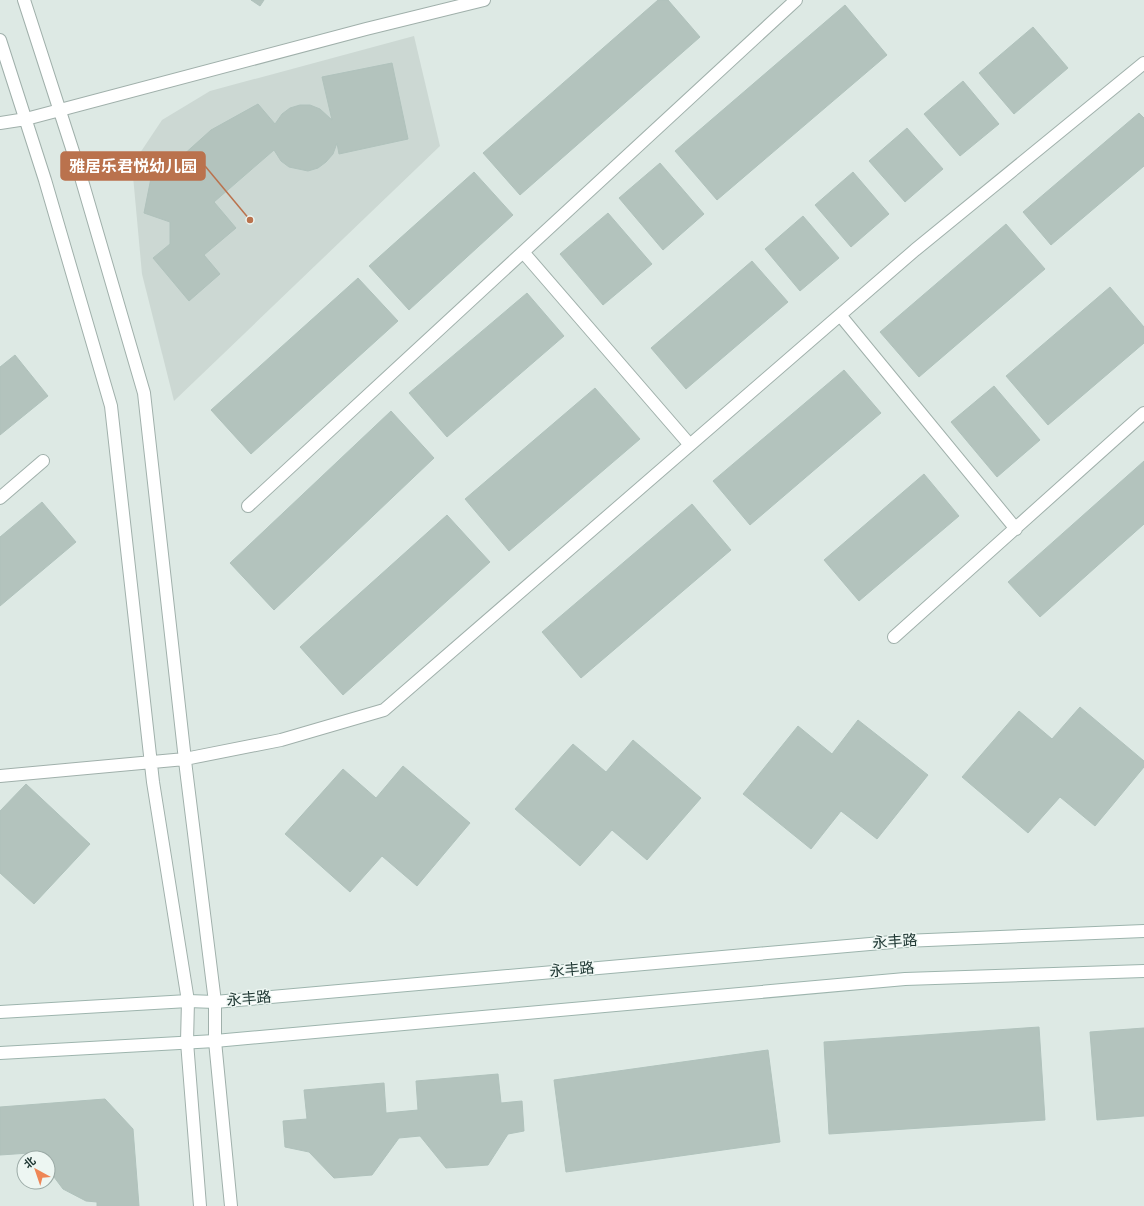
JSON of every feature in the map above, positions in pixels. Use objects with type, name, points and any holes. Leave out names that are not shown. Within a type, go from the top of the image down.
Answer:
[{"type":"street","points":[[24,0],[78,167],[144,393],[185,758],[215,1002],[215,1040],[231,1206]]},
{"type":"street","points":[[0,123],[26,119],[366,28],[484,0]]},
{"type":"street","points":[[248,506],[796,0]]},
{"type":"street","points":[[0,40],[46,180],[111,406],[151,762],[188,1001],[187,1042],[200,1206]]},
{"type":"street","points":[[0,776],[185,758],[281,740],[384,710],[915,250],[1144,63]]},
{"type":"street","points":[[523,252],[690,445]]},
{"type":"street","points":[[840,315],[1016,529]]},
{"type":"street","points":[[894,637],[1144,413]]},
{"type":"street","points":[[0,498],[43,461]]},
{"type":"street","name":"永丰路","points":[[0,1012],[188,1001],[215,1002],[904,941],[1144,931]]},
{"type":"street","points":[[0,1054],[215,1040],[905,979],[1144,970]]},
{"type":"shaded area","points":[[414,36],[440,146],[174,401],[142,274],[132,165],[162,120],[210,91]]},
{"type":"building","points":[[251,0],[264,0],[260,6]]},
{"type":"building","points":[[658,0],[668,0],[700,37],[520,195],[483,153]]},
{"type":"building","points":[[845,5],[887,55],[717,200],[675,151]]},
{"type":"building","points":[[1033,27],[1068,68],[1014,114],[979,73]]},
{"type":"building","points":[[392,63],[408,139],[339,154],[337,143],[333,154],[326,162],[318,168],[308,171],[289,167],[281,161],[274,150],[214,202],[236,228],[204,255],[220,274],[189,301],[153,258],[170,244],[170,222],[144,213],[152,173],[170,175],[181,157],[211,130],[258,104],[275,124],[282,114],[290,108],[300,105],[310,105],[320,109],[332,120],[322,77]]},
{"type":"building","points":[[963,81],[999,124],[960,156],[924,114]]},
{"type":"building","points":[[1139,113],[1144,118],[1144,166],[1051,245],[1023,212]]},
{"type":"building","points":[[907,128],[943,169],[905,202],[869,161]]},
{"type":"building","points":[[660,163],[704,214],[663,250],[619,198]]},
{"type":"building","points":[[474,172],[513,215],[409,310],[369,266]]},
{"type":"building","points":[[853,172],[889,214],[851,247],[815,205]]},
{"type":"building","points":[[608,213],[652,264],[603,305],[560,254]]},
{"type":"building","points":[[803,216],[839,258],[800,291],[765,249]]},
{"type":"building","points":[[1006,224],[1045,269],[919,377],[880,332]]},
{"type":"building","points":[[752,261],[788,302],[686,389],[651,348]]},
{"type":"building","points":[[358,278],[398,321],[251,454],[211,410]]},
{"type":"building","points":[[1110,287],[1144,327],[1144,343],[1048,425],[1006,376]]},
{"type":"building","points":[[527,293],[564,336],[447,437],[409,393]]},
{"type":"building","points":[[15,355],[48,396],[0,435],[0,367]]},
{"type":"building","points":[[844,370],[881,413],[750,525],[713,481]]},
{"type":"building","points":[[994,386],[1040,440],[997,477],[951,422]]},
{"type":"building","points":[[595,388],[640,439],[509,551],[465,499]]},
{"type":"building","points":[[391,411],[434,458],[274,610],[230,563]]},
{"type":"building","points":[[1144,461],[1144,524],[1040,617],[1008,582]]},
{"type":"building","points":[[924,474],[959,516],[859,601],[824,560]]},
{"type":"building","points":[[42,502],[76,542],[0,606],[0,537]]},
{"type":"building","points":[[692,504],[731,550],[581,678],[542,632]]},
{"type":"building","points":[[447,515],[490,562],[343,695],[300,647]]},
{"type":"building","points":[[1080,707],[1144,761],[1144,767],[1095,826],[1060,797],[1028,833],[962,777],[1019,711],[1052,739]]},
{"type":"building","points":[[858,720],[928,775],[877,839],[841,811],[811,849],[743,794],[798,726],[832,754]]},
{"type":"building","points":[[633,740],[701,798],[647,860],[612,830],[580,866],[515,809],[573,744],[606,772]]},
{"type":"building","points":[[403,766],[470,823],[417,886],[382,856],[350,892],[285,834],[343,769],[376,798]]},
{"type":"building","points":[[26,784],[90,844],[34,904],[0,873],[0,811]]},
{"type":"building","points":[[1039,1027],[1045,1120],[829,1134],[824,1042]]},
{"type":"building","points":[[1144,1028],[1144,1116],[1097,1120],[1090,1032]]},
{"type":"building","points":[[768,1050],[780,1142],[566,1172],[554,1080]]},
{"type":"building","points":[[498,1074],[501,1103],[522,1101],[524,1131],[508,1134],[488,1165],[446,1168],[420,1136],[399,1138],[372,1175],[334,1178],[309,1152],[285,1147],[283,1121],[307,1119],[304,1090],[384,1083],[386,1113],[418,1110],[416,1081]]},
{"type":"building","points":[[105,1099],[133,1129],[139,1206],[97,1206],[97,1202],[86,1201],[63,1189],[56,1180],[56,1150],[16,1150],[16,1154],[0,1155],[0,1107]]},
{"type":"place","name":"雅居乐君悦幼儿园","points":[[250,220]]}]
